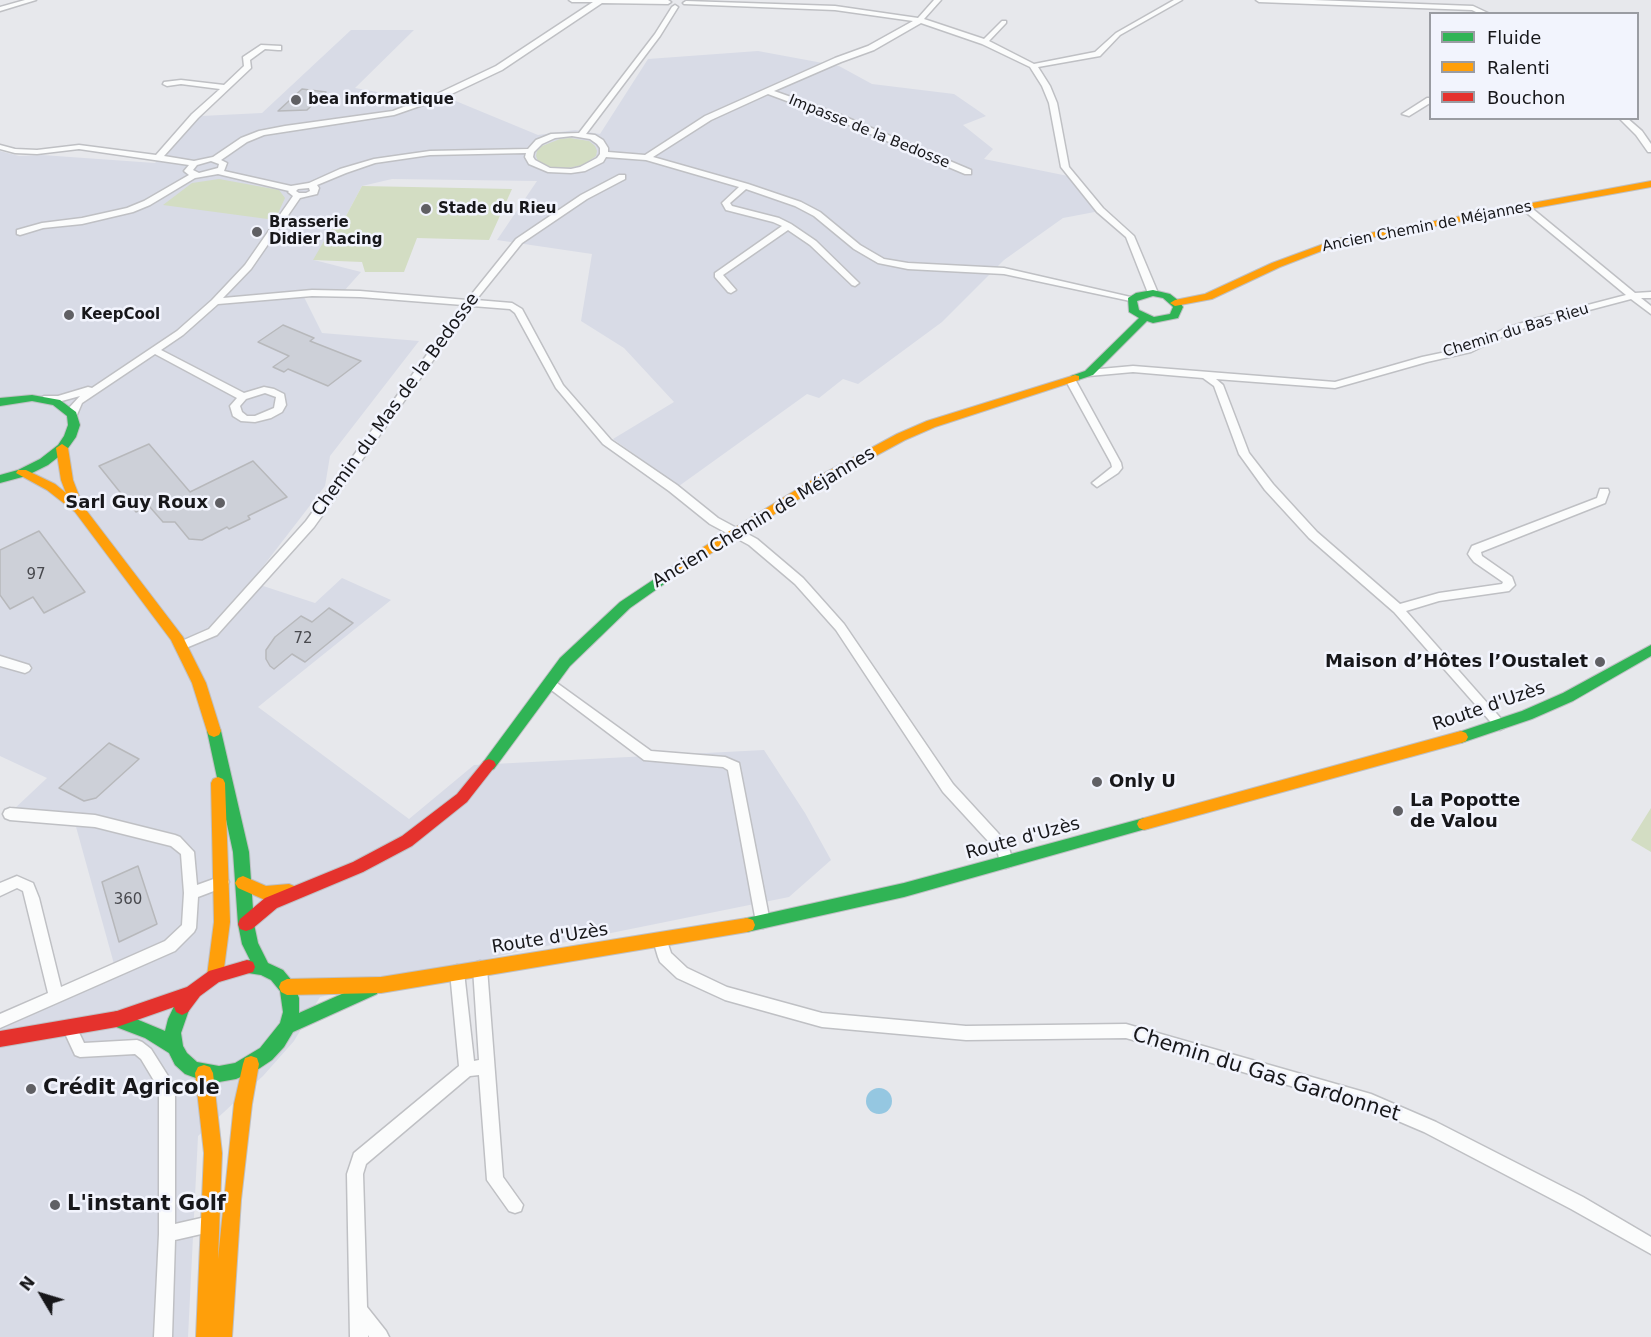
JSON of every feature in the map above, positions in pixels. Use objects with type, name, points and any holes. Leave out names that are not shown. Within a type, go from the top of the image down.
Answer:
[{"type":"main road","name":"Ancien Chemin de Méjannes","points":[[1175,303],[1208,297],[1276,265],[1340,241],[1651,184]]},
{"type":"main road","points":[[1153,293],[1166,296],[1175,303],[1178,308],[1174,316],[1161,320],[1145,318],[1132,308],[1132,300],[1140,295],[1153,293]]},
{"type":"main road","name":"Ancien Chemin de Méjannes","points":[[246,924],[271,903],[358,867],[407,841],[462,798],[485,771],[565,662],[624,605],[735,532],[816,483],[901,437],[931,424],[1071,381],[1089,373],[1145,318]]},
{"type":"main road","points":[[0,391],[19,398]]},
{"type":"main road","points":[[0,402],[19,398],[57,402],[72,415],[74,425],[70,437],[62,448],[45,462],[22,473],[0,479]]},
{"type":"main road","points":[[62,448],[67,480],[79,509],[182,646],[200,683],[216,736],[241,852],[246,924],[250,944],[262,968]]},
{"type":"main road","points":[[22,473],[51,487],[79,509]]},
{"type":"main road","name":"Route d'Uzès","points":[[287,987],[381,985],[763,922],[904,890],[1429,747],[1500,725],[1568,698],[1651,650]]},
{"type":"main road","points":[[215,976],[221,942],[222,882],[216,736]]},
{"type":"main road","name":"Ancien Chemin de Méjannes","points":[[243,883],[265,892],[296,891]]},
{"type":"main road","points":[[0,1040],[117,1019],[194,991],[215,976],[247,967],[262,968],[277,975],[287,987],[291,998],[291,1012],[287,1026],[272,1047],[251,1064],[236,1071],[219,1074],[204,1073],[191,1068],[181,1059],[175,1047],[173,1034],[176,1019],[194,991]]},
{"type":"main road","name":"Route d'Uzès","points":[[287,1026],[381,985]]},
{"type":"main road","points":[[117,1019],[151,1032],[175,1047]]},
{"type":"main road","points":[[222,1337],[232,1200],[243,1104],[251,1064]]},
{"type":"main road","points":[[204,1073],[213,1153],[206,1337]]},
{"type":"street","points":[[0,9],[33,0]]},
{"type":"street","points":[[572,0],[671,3],[684,1],[835,8],[921,20],[985,42],[1033,66],[1046,86],[1053,103],[1065,166],[1100,210],[1130,236],[1153,293]]},
{"type":"street","points":[[647,158],[708,118],[838,60],[871,48],[921,20],[938,0]]},
{"type":"street","points":[[1033,66],[1097,54],[1118,34],[1179,0]]},
{"type":"street","points":[[1259,0],[1473,8],[1482,12]]},
{"type":"street","points":[[0,147],[15,151],[37,152],[80,147],[194,163],[216,159],[244,140],[262,133],[394,113],[440,96],[499,68],[600,1]]},
{"type":"street","points":[[581,135],[658,35],[671,3]]},
{"type":"street","points":[[985,42],[1004,22]]},
{"type":"street","points":[[159,157],[195,116],[248,66],[246,59],[264,47],[278,48]]},
{"type":"street","points":[[167,84],[181,82],[226,87]]},
{"type":"street","name":"Impasse de la Bedosse","points":[[770,92],[833,115],[968,172]]},
{"type":"street","points":[[1406,114],[1429,101]]},
{"type":"street","points":[[1624,120],[1639,133],[1651,150]]},
{"type":"street","points":[[194,163],[188,168],[190,174],[203,176],[218,172],[308,195],[314,192],[315,188],[311,185],[343,171],[374,161],[406,155],[530,151],[546,139],[563,135],[581,135],[600,142],[604,148],[604,154],[592,165],[559,172],[538,167],[529,157],[530,151]]},
{"type":"street","points":[[604,154],[647,158],[798,204],[817,214],[857,247],[880,261],[908,266],[1004,271],[1132,300]]},
{"type":"street","points":[[216,159],[223,166],[218,172]]},
{"type":"street","points":[[20,232],[130,210],[147,203],[194,175]]},
{"type":"street","name":"Chemin du Mas de la Bedosse","points":[[182,646],[213,632],[310,524],[469,303],[519,241],[584,197],[622,177]]},
{"type":"street","points":[[745,186],[726,203],[729,208],[776,220],[788,226],[813,243],[855,283]]},
{"type":"street","points":[[72,415],[79,401],[180,333],[215,302],[248,267],[295,192]]},
{"type":"street","points":[[1525,207],[1651,311]]},
{"type":"street","points":[[731,290],[718,275],[788,226]]},
{"type":"street","points":[[215,302],[312,293],[512,306],[519,311],[559,386],[607,442],[673,488],[714,521],[753,542],[799,581],[840,627],[948,788],[1005,852],[1006,862]]},
{"type":"street","name":"Chemin du Bas Rieu","points":[[1133,369],[1335,385],[1425,358],[1468,350],[1507,331],[1634,296],[1651,295]]},
{"type":"street","points":[[154,350],[243,397]]},
{"type":"street","name":"Ancien Chemin de Méjannes","points":[[1089,373],[1133,369]]},
{"type":"street","points":[[1205,374],[1218,385],[1244,454],[1269,487],[1313,535],[1398,609],[1500,725]]},
{"type":"street","points":[[44,399],[74,395],[113,376]]},
{"type":"street","points":[[1071,381],[1116,463],[1117,468],[1097,483]]},
{"type":"street","points":[[1398,609],[1439,597],[1505,588],[1509,585],[1508,580],[1478,559],[1474,554],[1476,549],[1601,500],[1604,492]]},
{"type":"street","points":[[0,661],[25,668]]},
{"type":"street","points":[[550,682],[648,756],[725,762],[734,767],[763,922]]},
{"type":"street","points":[[0,1021],[170,945],[189,928],[191,893],[187,852],[175,841],[95,821],[10,814]]},
{"type":"street","points":[[0,890],[17,882],[28,887],[56,995]]},
{"type":"street","points":[[191,893],[222,882]]},
{"type":"street","name":"Chemin du Gas Gardonnet","points":[[660,940],[665,957],[682,973],[725,993],[822,1020],[966,1033],[1126,1032],[1371,1102],[1430,1126],[1577,1203],[1651,1246]]},
{"type":"street","points":[[480,968],[495,1180],[515,1205]]},
{"type":"street","points":[[457,972],[467,1069]]},
{"type":"street","points":[[69,1028],[80,1050],[137,1047],[146,1054],[167,1087],[167,1234],[163,1337]]},
{"type":"street","points":[[358,1337],[354,1174],[360,1159],[467,1069],[486,1067]]},
{"type":"street","points":[[167,1234],[210,1224]]},
{"type":"street","points":[[357,1308],[380,1337]]},
{"type":"shaded area","points":[[351,30],[414,30],[355,88],[416,99],[446,97],[538,135],[575,130],[600,134],[648,59],[758,51],[839,66],[872,84],[954,94],[986,116],[963,125],[993,149],[984,159],[1068,176],[1100,211],[1063,218],[1004,260],[942,322],[858,384],[843,379],[819,398],[807,394],[679,486],[613,439],[674,402],[624,348],[581,321],[592,254],[497,240],[537,181],[392,179],[362,186],[339,229],[314,260],[361,272],[344,291],[304,297],[322,333],[419,341],[330,456],[325,486],[251,582],[315,603],[342,578],[391,600],[258,707],[409,819],[474,765],[764,750],[805,813],[831,860],[789,897],[517,952],[320,997],[294,1041],[263,1076],[198,1136],[188,1337],[0,1337],[0,1028],[114,964],[73,816],[13,810],[47,778],[0,756],[0,151],[19,156],[42,155],[155,163],[201,116],[262,113]]},
{"type":"green space","points":[[570,138],[589,141],[595,146],[596,156],[583,165],[563,169],[552,168],[538,161],[537,151],[542,146]]},
{"type":"green space","points":[[219,179],[279,190],[285,198],[275,220],[163,205],[192,183]]},
{"type":"green space","name":"Stade du Rieu","points":[[362,186],[512,189],[489,240],[417,238],[404,272],[365,272],[362,262],[313,260],[331,229],[339,229]]},
{"type":"green space","points":[[1651,808],[1651,852],[1631,840]]},
{"type":"water","points":[[879,1088],[888,1092],[892,1101],[888,1110],[879,1114],[870,1110],[866,1101],[870,1092]]},
{"type":"building","name":"bea informatique","points":[[302,89],[326,92],[307,110],[278,111]]},
{"type":"building","points":[[283,325],[314,338],[310,341],[361,361],[328,386],[288,369],[284,372],[273,367],[289,356],[258,342]]},
{"type":"building","name":"Sarl Guy Roux","points":[[149,444],[190,492],[253,461],[287,497],[248,516],[250,519],[229,529],[227,527],[202,540],[189,539],[175,522],[163,522],[149,506],[136,512],[99,466]]},
{"type":"building","points":[[39,531],[85,592],[44,613],[33,597],[10,609],[0,595],[0,550]]},
{"type":"building","points":[[329,608],[353,623],[305,662],[292,654],[274,669],[270,666],[266,659],[266,650],[275,637],[301,616],[312,622]]},
{"type":"building","points":[[109,743],[139,759],[96,798],[84,801],[59,788]]},
{"type":"building","points":[[138,866],[157,924],[119,942],[102,882]]},
{"type":"traffic: fast","points":[[1153,293],[1166,296],[1175,303],[1178,307],[1174,316],[1153,320],[1134,312],[1132,300],[1140,295],[1153,293]]},
{"type":"traffic: fast","points":[[1075,378],[1089,373],[1145,318]]},
{"type":"traffic: fast","points":[[0,402],[32,398],[56,402],[72,415],[74,425],[70,437],[62,448],[44,462],[22,473],[0,479]]},
{"type":"traffic: fast","points":[[489,765],[565,662],[625,605],[680,567]]},
{"type":"traffic: fast","points":[[1461,737],[1527,715],[1568,697],[1651,650]]},
{"type":"traffic: fast","points":[[214,731],[241,852],[246,924],[250,944],[262,968]]},
{"type":"traffic: fast","points":[[747,925],[904,890],[1144,824]]},
{"type":"traffic: fast","points":[[182,1007],[173,1033],[175,1047],[181,1059],[191,1068],[204,1073],[219,1074],[236,1071],[251,1064],[266,1054],[278,1041],[287,1026],[291,1012],[291,998],[287,987],[277,975],[262,968],[247,967]]},
{"type":"traffic: fast","points":[[287,1026],[371,989]]},
{"type":"traffic: fast","points":[[117,1019],[151,1032],[175,1047]]},
{"type":"traffic: slow","points":[[1175,303],[1208,297],[1276,265],[1340,241],[1651,184]]},
{"type":"traffic: slow","points":[[680,567],[816,483],[901,437],[931,424],[1075,378]]},
{"type":"traffic: slow","points":[[62,448],[67,480],[78,508]]},
{"type":"traffic: slow","points":[[22,473],[51,487],[79,509],[176,637],[199,683],[214,731]]},
{"type":"traffic: slow","points":[[1144,824],[1461,737]]},
{"type":"traffic: slow","points":[[215,976],[222,922],[218,783]]},
{"type":"traffic: slow","points":[[243,883],[265,893],[289,891]]},
{"type":"traffic: slow","points":[[287,987],[381,985],[747,925]]},
{"type":"traffic: slow","points":[[222,1337],[232,1200],[243,1104],[251,1064]]},
{"type":"traffic: slow","points":[[204,1073],[213,1153],[206,1337]]},
{"type":"traffic: jam","points":[[246,924],[271,903],[358,867],[407,841],[462,798],[489,765]]},
{"type":"traffic: jam","points":[[182,1007],[194,991],[215,976],[247,967]]},
{"type":"traffic: jam","points":[[0,1039],[117,1019],[194,992]]},
{"type":"place","name":"bea informatique","points":[[296,100]]},
{"type":"place","name":"Stade du Rieu","points":[[426,209]]},
{"type":"place","name":"Brasserie Didier Racing","points":[[257,232]]},
{"type":"place","name":"KeepCool","points":[[69,315]]},
{"type":"place","name":"Sarl Guy Roux","points":[[220,503]]},
{"type":"place","name":"Maison d’Hôtes l’Oustalet","points":[[1600,662]]},
{"type":"place","name":"Only U","points":[[1097,782]]},
{"type":"place","name":"La Popotte de Valou","points":[[1398,811]]},
{"type":"place","name":"Crédit Agricole","points":[[31,1089]]},
{"type":"place","name":"L'instant Golf","points":[[55,1205]]}]
